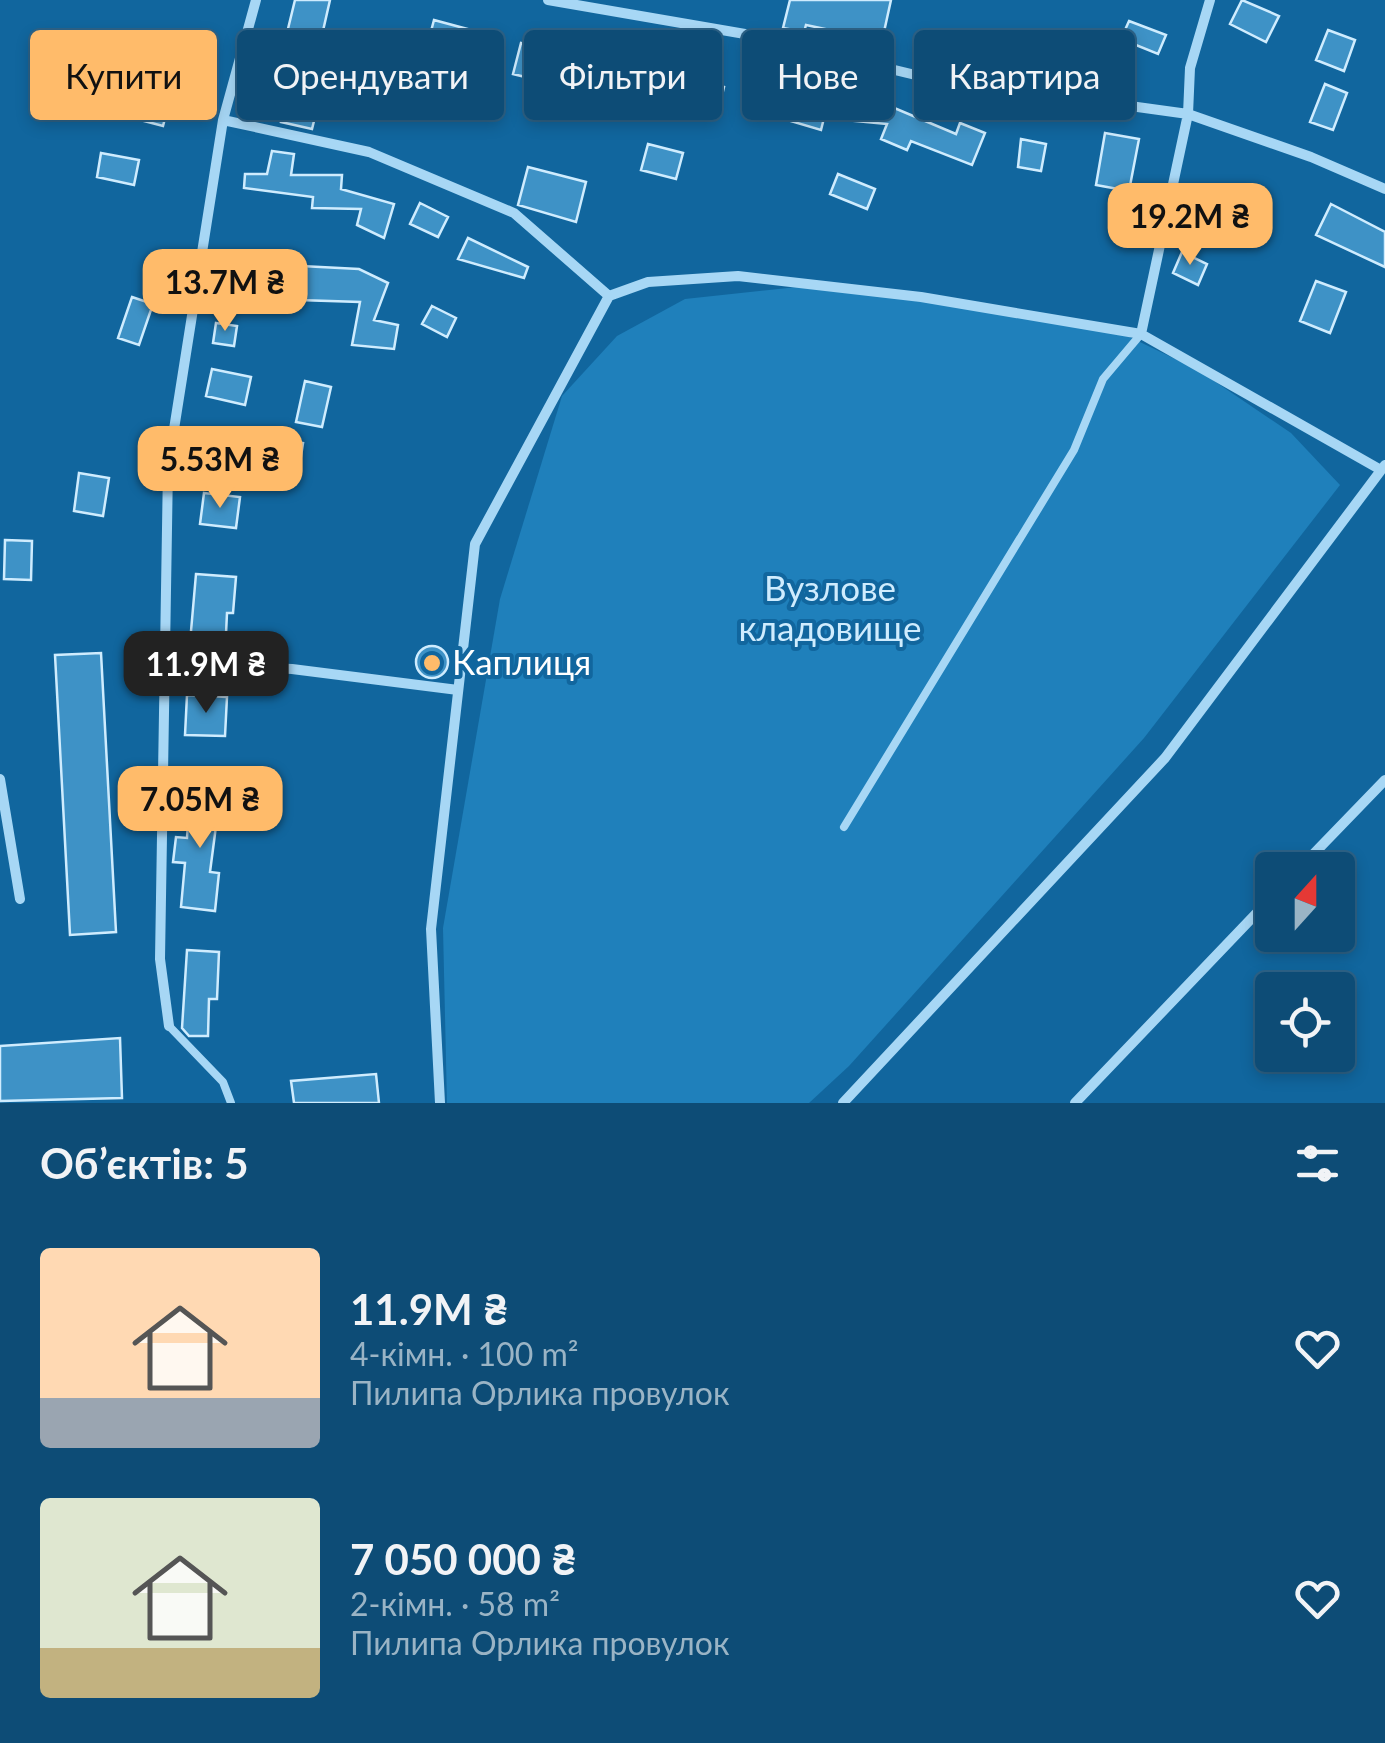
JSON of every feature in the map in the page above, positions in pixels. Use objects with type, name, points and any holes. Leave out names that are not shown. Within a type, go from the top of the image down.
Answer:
[{"type":"street","points":[[169,1026],[160,960],[168,467],[222,120],[256,0]]},
{"type":"street","points":[[548,0],[745,34],[928,78],[1188,114],[1311,157],[1385,189]]},
{"type":"street","points":[[1141,334],[1188,114],[1190,68],[1210,0]]},
{"type":"street","points":[[222,120],[369,152],[514,213],[610,296]]},
{"type":"street","points":[[440,1103],[432,929],[475,544],[610,296],[648,282],[738,276],[921,297],[1141,334],[1383,467],[1164,758],[842,1103]]},
{"type":"street","points":[[165,668],[178,664],[292,668],[458,690]]},
{"type":"street","points":[[0,779],[20,899]]},
{"type":"street","points":[[1315,852],[1385,780]]},
{"type":"street","points":[[1074,1103],[1255,915]]},
{"type":"lane","points":[[844,828],[1074,450],[1104,379],[1141,334]]},
{"type":"lane","points":[[169,1026],[223,1082],[231,1103]]},
{"type":"green space","name":"Вузлове кладовище","points":[[797,287],[943,297],[1115,330],[1198,370],[1291,433],[1340,485],[1144,738],[849,1066],[809,1103],[447,1103],[443,928],[500,599],[562,396],[617,336],[685,299]]},
{"type":"building","points":[[295,0],[330,0],[323,30],[288,30]]},
{"type":"building","points":[[790,0],[891,0],[884,30],[830,30],[806,25],[805,30],[783,28]]},
{"type":"building","points":[[1242,0],[1279,16],[1266,42],[1230,24]]},
{"type":"building","points":[[434,20],[471,30],[431,30]]},
{"type":"building","points":[[1129,21],[1166,35],[1158,54],[1135,45],[1135,30],[1125,30]]},
{"type":"building","points":[[1328,30],[1355,40],[1344,71],[1316,60]]},
{"type":"building","points":[[521,43],[524,44],[524,77],[513,74]]},
{"type":"building","points":[[1325,84],[1347,93],[1333,130],[1310,122]]},
{"type":"building","points":[[894,108],[914,116],[914,120],[956,134],[960,123],[985,133],[972,165],[911,141],[907,150],[881,139],[887,124],[845,120],[894,120]]},
{"type":"building","points":[[140,120],[165,120],[163,126]]},
{"type":"building","points":[[282,120],[314,120],[312,129]]},
{"type":"building","points":[[787,120],[824,120],[821,130]]},
{"type":"building","points":[[1105,133],[1139,139],[1129,191],[1096,185]]},
{"type":"building","points":[[1021,139],[1046,144],[1041,171],[1018,167]]},
{"type":"building","points":[[648,144],[683,153],[676,179],[641,170]]},
{"type":"building","points":[[272,151],[294,154],[291,175],[342,175],[341,189],[394,204],[384,238],[357,225],[361,209],[312,208],[313,197],[244,188],[245,174],[267,174]]},
{"type":"building","points":[[101,153],[139,160],[134,185],[97,177]]},
{"type":"building","points":[[528,167],[586,182],[576,222],[518,205]]},
{"type":"building","points":[[838,174],[875,189],[867,209],[830,194]]},
{"type":"building","points":[[1187,187],[1206,193],[1195,229],[1176,222]]},
{"type":"building","points":[[420,203],[448,217],[438,237],[410,224]]},
{"type":"building","points":[[1331,204],[1385,232],[1385,267],[1316,235]]},
{"type":"building","points":[[468,238],[528,267],[524,278],[458,259]]},
{"type":"building","points":[[1182,252],[1207,264],[1198,285],[1173,273]]},
{"type":"building","points":[[301,266],[359,269],[388,283],[374,320],[398,325],[394,349],[352,345],[360,302],[299,300]]},
{"type":"building","points":[[1316,281],[1346,292],[1330,333],[1300,321]]},
{"type":"building","points":[[132,297],[153,304],[139,345],[118,338]]},
{"type":"building","points":[[432,306],[456,318],[447,337],[422,324]]},
{"type":"building","points":[[216,323],[237,326],[234,346],[213,343]]},
{"type":"building","points":[[212,369],[251,377],[245,405],[206,396]]},
{"type":"building","points":[[305,381],[331,387],[322,427],[296,422]]},
{"type":"building","points":[[279,440],[303,443],[298,476],[275,473]]},
{"type":"building","points":[[79,473],[109,478],[103,516],[74,511]]},
{"type":"building","points":[[204,493],[240,497],[236,528],[200,524]]},
{"type":"building","points":[[5,540],[32,541],[31,580],[4,579]]},
{"type":"building","points":[[196,574],[236,577],[233,613],[227,613],[225,655],[189,654]]},
{"type":"building","name":"Каплиця","points":[[432,646],[444,650],[448,662],[444,674],[432,678],[420,674],[416,662],[420,650]]},
{"type":"building","points":[[101,653],[116,932],[70,935],[55,655]]},
{"type":"building","points":[[187,695],[227,697],[225,736],[185,735]]},
{"type":"building","points":[[190,792],[225,794],[223,826],[216,826],[210,872],[219,873],[215,911],[181,907],[185,863],[173,862],[176,837],[187,838]]},
{"type":"building","points":[[187,950],[219,952],[217,999],[209,999],[208,1036],[189,1036],[182,1028]]},
{"type":"building","points":[[120,1038],[122,1098],[0,1101],[0,1046]]},
{"type":"building","points":[[376,1074],[379,1103],[294,1103],[291,1081]]},
{"type":"place","name":"Каплиця","points":[[432,663]]}]
